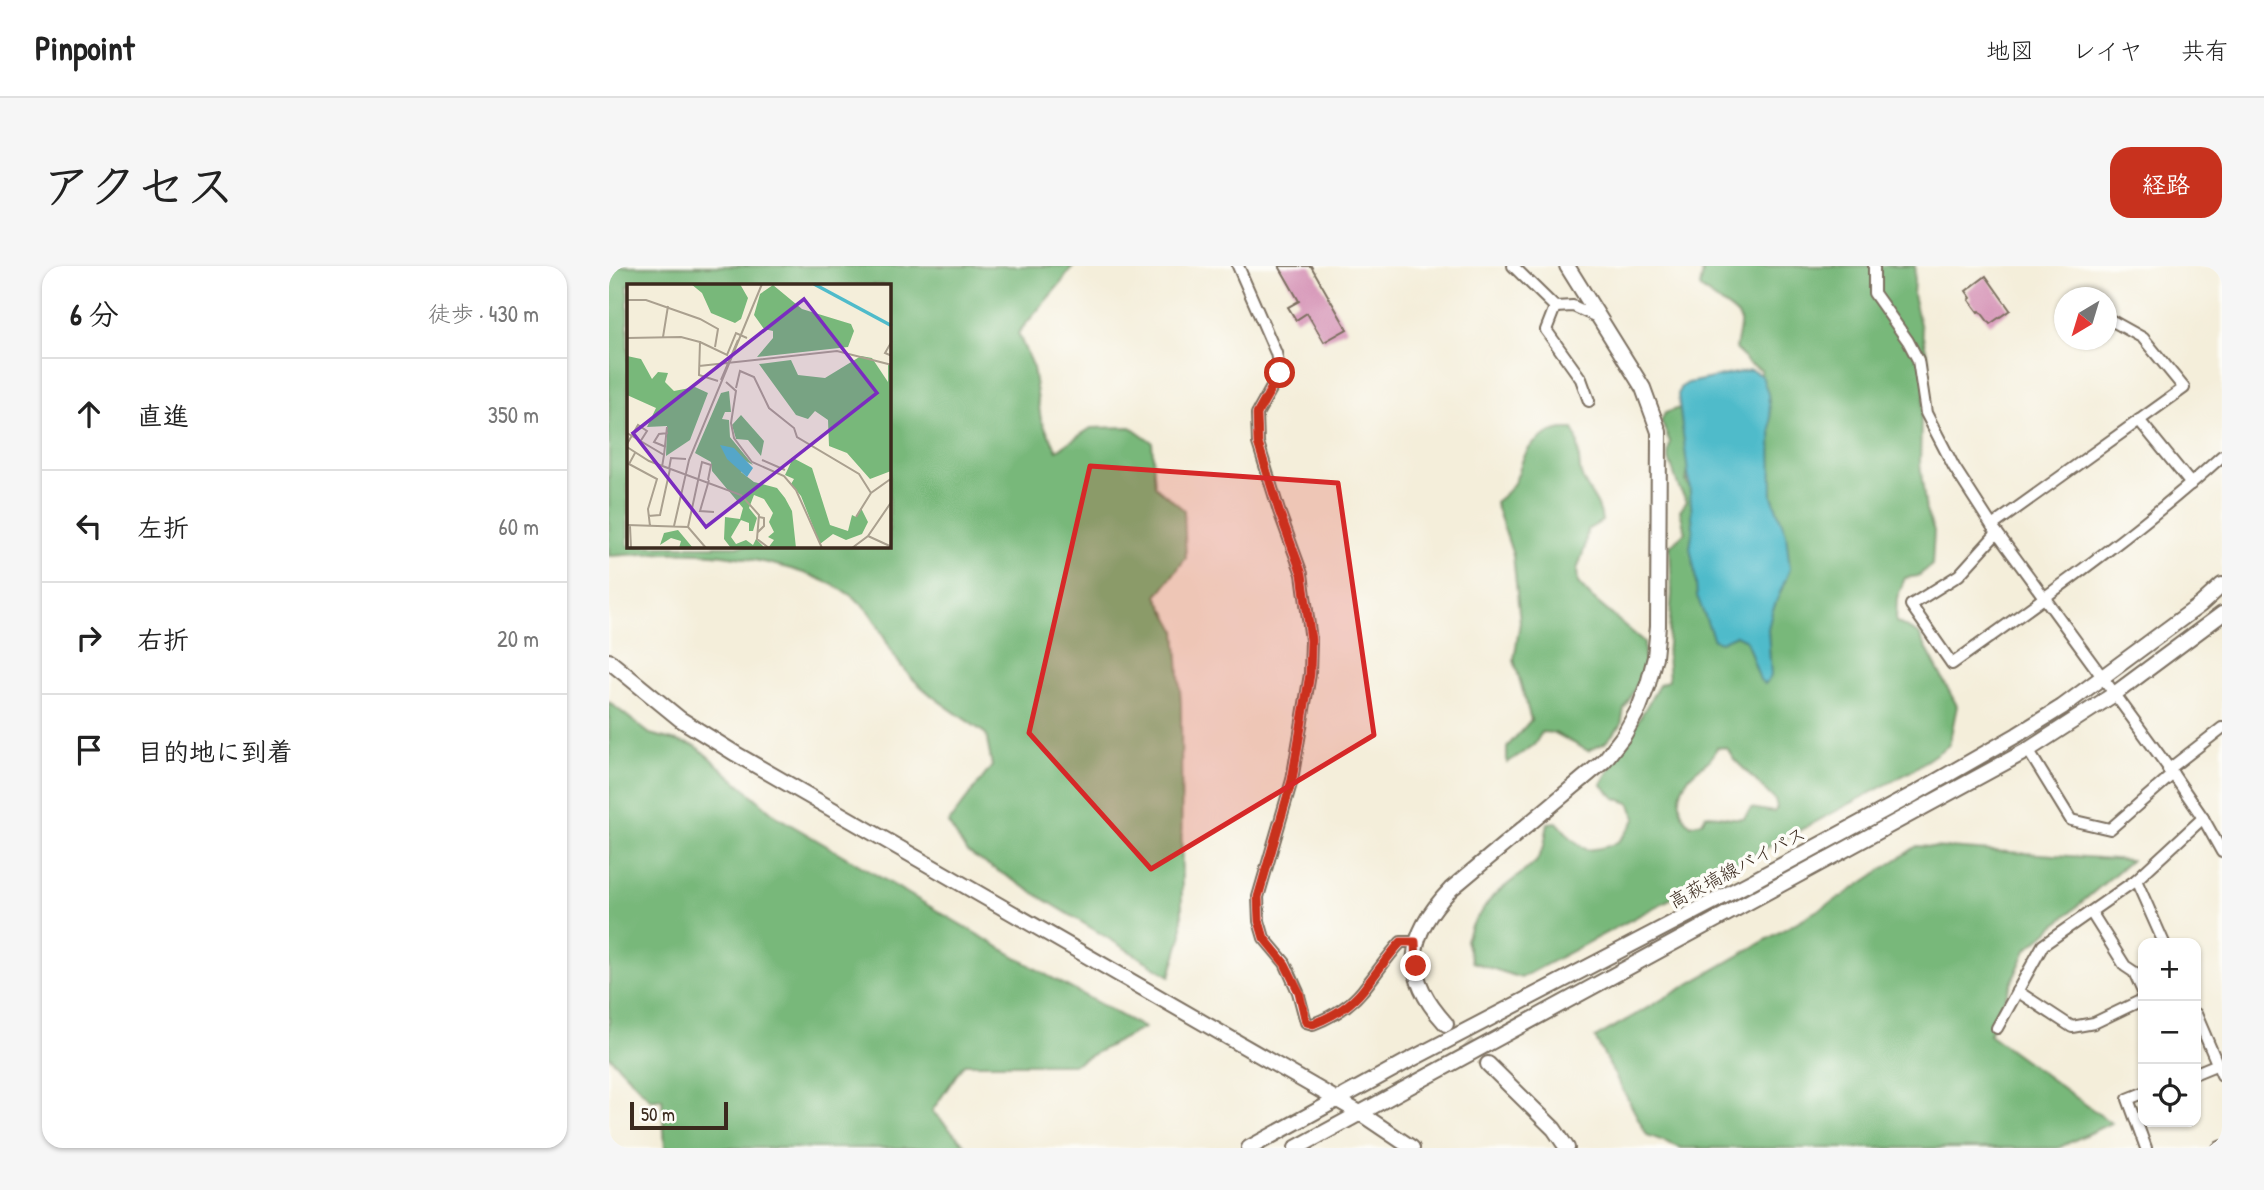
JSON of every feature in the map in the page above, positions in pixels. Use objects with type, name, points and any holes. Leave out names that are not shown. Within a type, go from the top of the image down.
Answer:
[{"type":"main road","points":[[1446,1024],[1435,1012],[1420,985],[1416,966],[1415,942],[1435,906],[1451,889],[1604,761],[1624,735],[1639,708],[1655,657],[1658,626],[1658,432],[1643,388],[1567,266]]},
{"type":"main road","name":"高萩塙線バイパス","points":[[1248,1148],[1914,794],[2039,721],[2200,605],[2222,585]]},
{"type":"main road","name":"高萩塙線バイパス","points":[[1296,1148],[2028,750],[2113,695],[2222,614]]},
{"type":"main road","points":[[609,661],[680,719],[736,754],[1360,1113],[1412,1148]]},
{"type":"main road","points":[[1488,1064],[1554,1129],[1567,1148]]},
{"type":"street","points":[[1238,266],[1276,353],[1280,373],[1257,414],[1258,443],[1302,574],[1311,640],[1310,674],[1292,780],[1258,897],[1259,921],[1264,938],[1285,964],[1294,982],[1306,1022],[1313,1024],[1349,1003],[1362,992],[1401,942],[1415,942]]},
{"type":"street","points":[[1513,266],[1555,307],[1573,306],[1599,318]]},
{"type":"street","points":[[1874,266],[1874,293],[1909,341],[1918,360],[1926,413],[1954,467],[1995,530],[2203,818],[2222,852]]},
{"type":"street","points":[[1555,307],[1546,330],[1581,379],[1589,401]]},
{"type":"street","points":[[2117,324],[2143,338],[2184,388],[1995,530],[1959,575],[1911,605],[1952,664],[2045,598],[2191,484],[2222,456]]},
{"type":"street","points":[[2139,420],[2191,484]]},
{"type":"street","points":[[2028,750],[2071,820],[2110,829],[2222,727]]},
{"type":"street","points":[[1997,1028],[2043,945],[2136,880],[2203,818]]},
{"type":"street","points":[[2136,880],[2162,938]]},
{"type":"street","points":[[2017,991],[2072,1027],[2094,1023],[2141,1000],[2143,992],[2134,972],[2125,966],[2091,912]]},
{"type":"street","points":[[2201,1026],[2220,1070],[2201,1072]]},
{"type":"street","points":[[2138,1095],[2127,1099],[2146,1148]]},
{"type":"highlighted area","points":[[1090,466],[1338,483],[1374,735],[1151,869],[1029,733]]},
{"type":"green space","points":[[609,266],[1073,266],[1018,333],[1033,368],[1041,420],[1057,450],[1091,428],[1131,427],[1152,442],[1155,486],[1184,510],[1186,558],[1157,596],[1176,630],[1181,704],[1182,934],[1170,976],[967,852],[948,823],[992,766],[986,734],[911,677],[897,661],[869,612],[855,598],[815,577],[766,563],[720,555],[666,553],[609,556]]},
{"type":"green space","points":[[1697,266],[1915,266],[1913,295],[1929,362],[1921,420],[1920,464],[1926,511],[1934,531],[1932,565],[1918,576],[1905,578],[1897,598],[1896,622],[1919,634],[1957,706],[1949,745],[1910,772],[1521,978],[1472,962],[1466,940],[1471,926],[1493,896],[1536,862],[1544,846],[1548,823],[1557,822],[1572,839],[1587,850],[1617,842],[1636,818],[1629,803],[1615,798],[1601,784],[1659,685],[1669,680],[1667,656],[1672,594],[1670,546],[1685,532],[1680,510],[1687,501],[1679,488],[1668,456],[1670,442],[1661,421],[1665,413],[1679,408],[1693,441],[1686,482],[1691,489],[1761,379],[1761,370],[1748,363],[1736,349],[1740,327],[1738,316],[1700,287],[1703,272]],"holes":[[[1717,747],[1727,748],[1734,759],[1775,800],[1777,808],[1774,812],[1751,808],[1744,818],[1706,815],[1702,822],[1691,825],[1680,807],[1683,787],[1691,775],[1713,756]]]},
{"type":"green space","points":[[1562,429],[1573,429],[1578,445],[1581,474],[1599,507],[1602,521],[1587,530],[1585,547],[1577,570],[1578,583],[1644,642],[1645,669],[1624,709],[1621,725],[1605,743],[1588,751],[1555,733],[1542,732],[1534,745],[1507,763],[1507,747],[1531,720],[1514,660],[1520,622],[1513,555],[1495,502],[1514,484],[1524,457],[1535,442]]},
{"type":"green space","points":[[609,702],[650,734],[696,746],[776,816],[1050,977],[1144,1028],[1074,1064],[964,1064],[932,1111],[968,1148],[665,1148],[662,1098],[651,1100],[609,1056]]},
{"type":"green space","points":[[1917,846],[2131,860],[2026,950],[1989,1034],[2111,1123],[2058,1148],[1682,1148],[1647,1135],[1595,1038],[1844,895]]},
{"type":"water","points":[[1751,370],[1762,376],[1768,394],[1772,496],[1786,534],[1790,569],[1768,629],[1771,676],[1765,684],[1760,680],[1746,640],[1736,635],[1721,642],[1714,640],[1697,596],[1690,548],[1693,528],[1689,481],[1678,395],[1680,388],[1688,383]]},
{"type":"building","points":[[1279,266],[1311,266],[1347,329],[1324,342],[1307,313],[1296,320],[1288,307],[1299,301]]},
{"type":"building","points":[[1986,276],[2010,310],[1990,324],[1969,300],[1971,298],[1966,291]]},
{"type":"tunnel","points":[[1451,1029],[1488,1064]]},
{"type":"route","points":[[1280,373],[1257,414],[1258,443],[1302,574],[1311,640],[1310,674],[1292,780],[1258,897],[1259,921],[1264,938],[1285,964],[1299,992],[1306,1022],[1313,1024],[1349,1003],[1362,992],[1401,942],[1415,942],[1416,966]]}]
